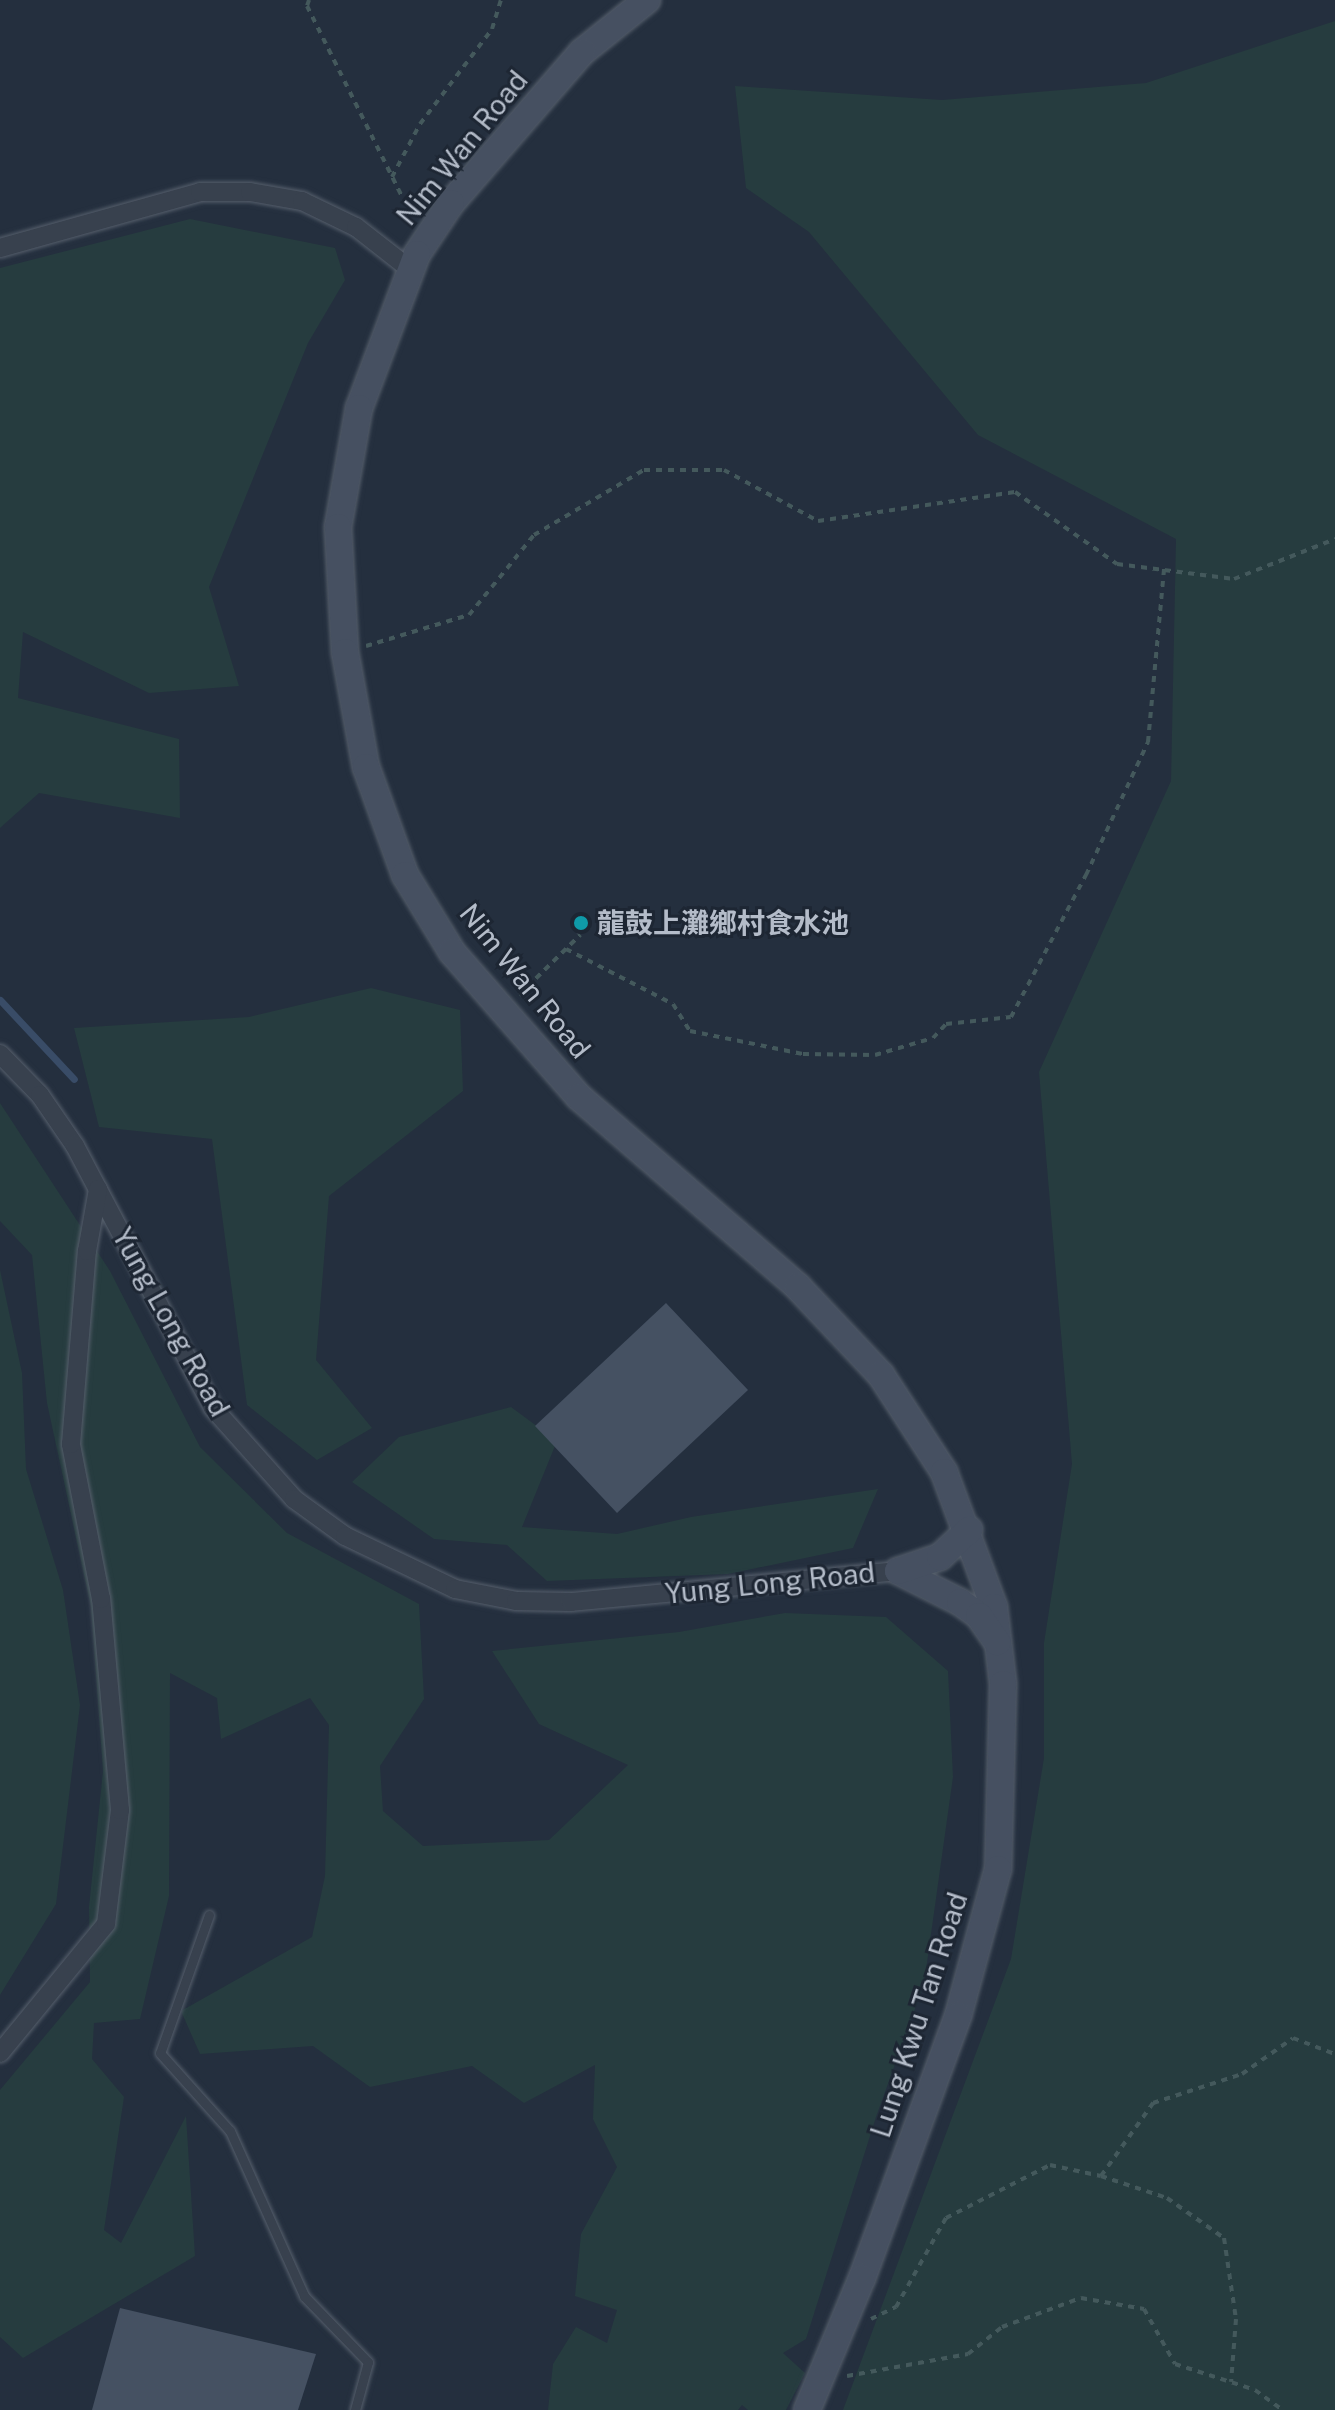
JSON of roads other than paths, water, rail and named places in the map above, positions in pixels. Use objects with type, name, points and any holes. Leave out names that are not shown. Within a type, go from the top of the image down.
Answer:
[{"type":"street","name":"Nim Wan Road","points":[[647,0],[582,52],[451,203],[424,243],[411,270],[359,408],[338,527],[345,652],[371,781],[405,875],[452,952],[579,1097],[845,1332],[914,1421],[944,1472],[969,1530]]},
{"type":"street","points":[[0,248],[200,192],[250,192],[302,201],[356,227],[411,270]]},
{"type":"street","name":"Yung Long Road","points":[[0,1054],[40,1095],[98,1189],[213,1408],[294,1499],[395,1564],[455,1589],[516,1601],[571,1602],[898,1571]]},
{"type":"street","points":[[0,2053],[106,1924],[120,1810],[101,1599],[71,1444],[87,1251],[98,1189]]},
{"type":"street","points":[[898,1571],[940,1557],[969,1530]]},
{"type":"street","name":"Lung Kwu Tan Road","points":[[807,2410],[833,2338],[862,2278],[958,2016],[994,1884],[1003,1779],[999,1645],[994,1607],[969,1530]]},
{"type":"street","points":[[898,1571],[970,1609],[999,1645]]},
{"type":"lane","points":[[209,1915],[160,2053],[230,2131],[304,2296],[368,2362],[355,2410]]},
{"type":"waterway","points":[[0,1000],[74,1079]]},
{"type":"place","name":"龍鼓上灘鄉村食水池","points":[[581,923]]}]
